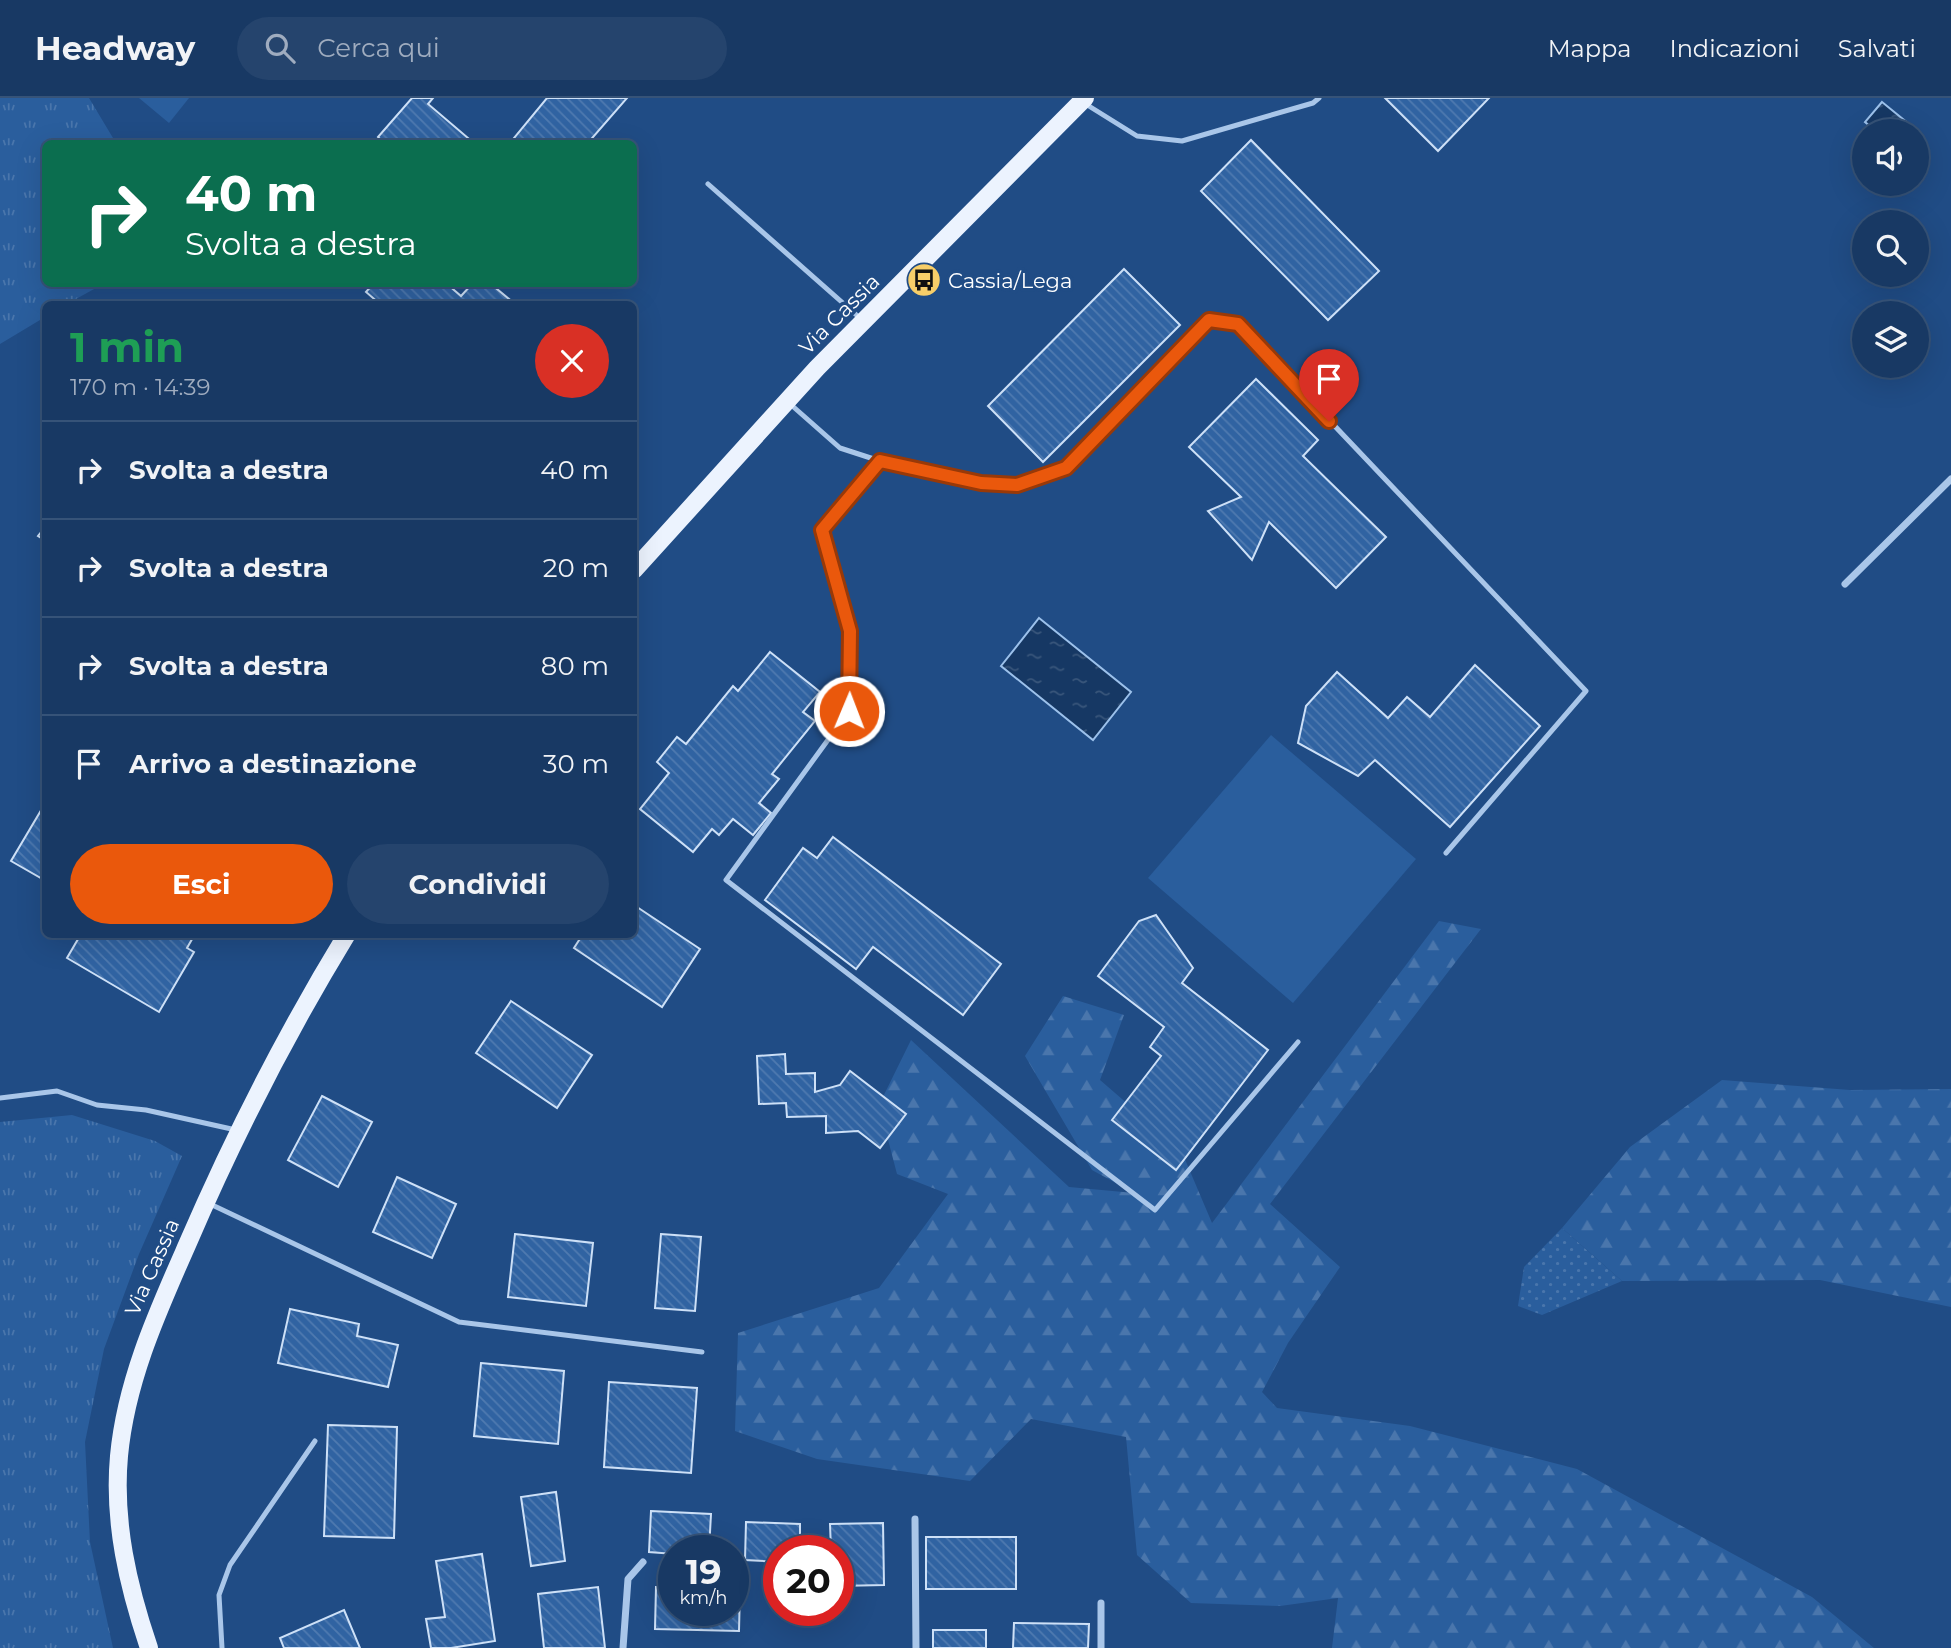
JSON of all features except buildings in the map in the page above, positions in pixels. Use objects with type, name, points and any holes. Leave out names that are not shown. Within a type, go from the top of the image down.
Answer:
[{"type":"main road","name":"Via Cassia","points":[[637,567],[863,321],[1083,100]]},
{"type":"main road","name":"Via Cassia","points":[[149,1648],[128,1578],[120,1530],[118,1489],[121,1442],[134,1380],[147,1335],[205,1202],[290,1031],[345,938]]},
{"type":"street","points":[[1845,584],[1951,480]]},
{"type":"street","points":[[915,1519],[916,1648]]},
{"type":"street","points":[[623,1648],[628,1579],[643,1562]]},
{"type":"street","points":[[1101,1603],[1101,1648]]},
{"type":"lane","points":[[1083,100],[1137,136],[1182,141],[1312,103],[1320,98]]},
{"type":"lane","points":[[708,184],[836,294],[863,321]]},
{"type":"lane","points":[[787,401],[840,448],[880,461],[981,483],[1017,485],[1066,468],[1209,320],[1238,324],[1586,691],[1446,853]]},
{"type":"lane","points":[[880,461],[822,530],[850,631],[849,711],[726,880],[1155,1210],[1298,1042]]},
{"type":"lane","points":[[0,1098],[57,1091],[97,1105],[146,1110],[239,1131]]},
{"type":"lane","points":[[205,1202],[459,1322],[702,1352]]},
{"type":"lane","points":[[222,1648],[219,1595],[230,1564],[315,1441]]},
{"type":"green space","points":[[0,98],[89,98],[114,140],[42,140],[42,287],[98,287],[72,301],[42,301],[42,319],[0,344]]},
{"type":"green space","points":[[139,98],[189,98],[169,123]]},
{"type":"green space","points":[[1271,735],[1416,859],[1293,1003],[1148,878]]},
{"type":"green space","points":[[1439,921],[1481,929],[1270,1204],[1340,1267],[1288,1343],[1262,1392],[1277,1408],[1410,1426],[1577,1469],[1812,1597],[1874,1648],[1332,1648],[1338,1598],[1280,1606],[1191,1603],[1137,1555],[1126,1437],[1031,1419],[970,1481],[817,1459],[735,1431],[738,1333],[879,1288],[948,1194],[897,1174],[879,1105],[911,1040],[1069,1187],[1134,1193],[1092,1170],[1025,1056],[1063,996],[1124,1015],[1100,1080],[1181,1150],[1212,1223]]},
{"type":"green space","points":[[1722,1080],[1850,1090],[1951,1089],[1951,1307],[1820,1280],[1622,1281],[1562,1228],[1630,1147]]},
{"type":"green space","points":[[72,1115],[155,1141],[182,1156],[139,1254],[104,1349],[85,1442],[90,1542],[113,1648],[0,1648],[0,1122]]},
{"type":"green space","points":[[1562,1228],[1622,1281],[1542,1315],[1518,1306],[1524,1267]]},
{"type":"water","points":[[1882,102],[1903,119],[1868,119]]},
{"type":"water","points":[[1039,618],[1131,692],[1093,740],[1001,666]]},
{"type":"place","name":"Cassia/Lega","points":[[924,280]]},
{"type":"route","points":[[849,711],[850,631],[822,530],[880,461],[981,483],[1017,485],[1066,468],[1209,320],[1238,324],[1329,421]]}]
